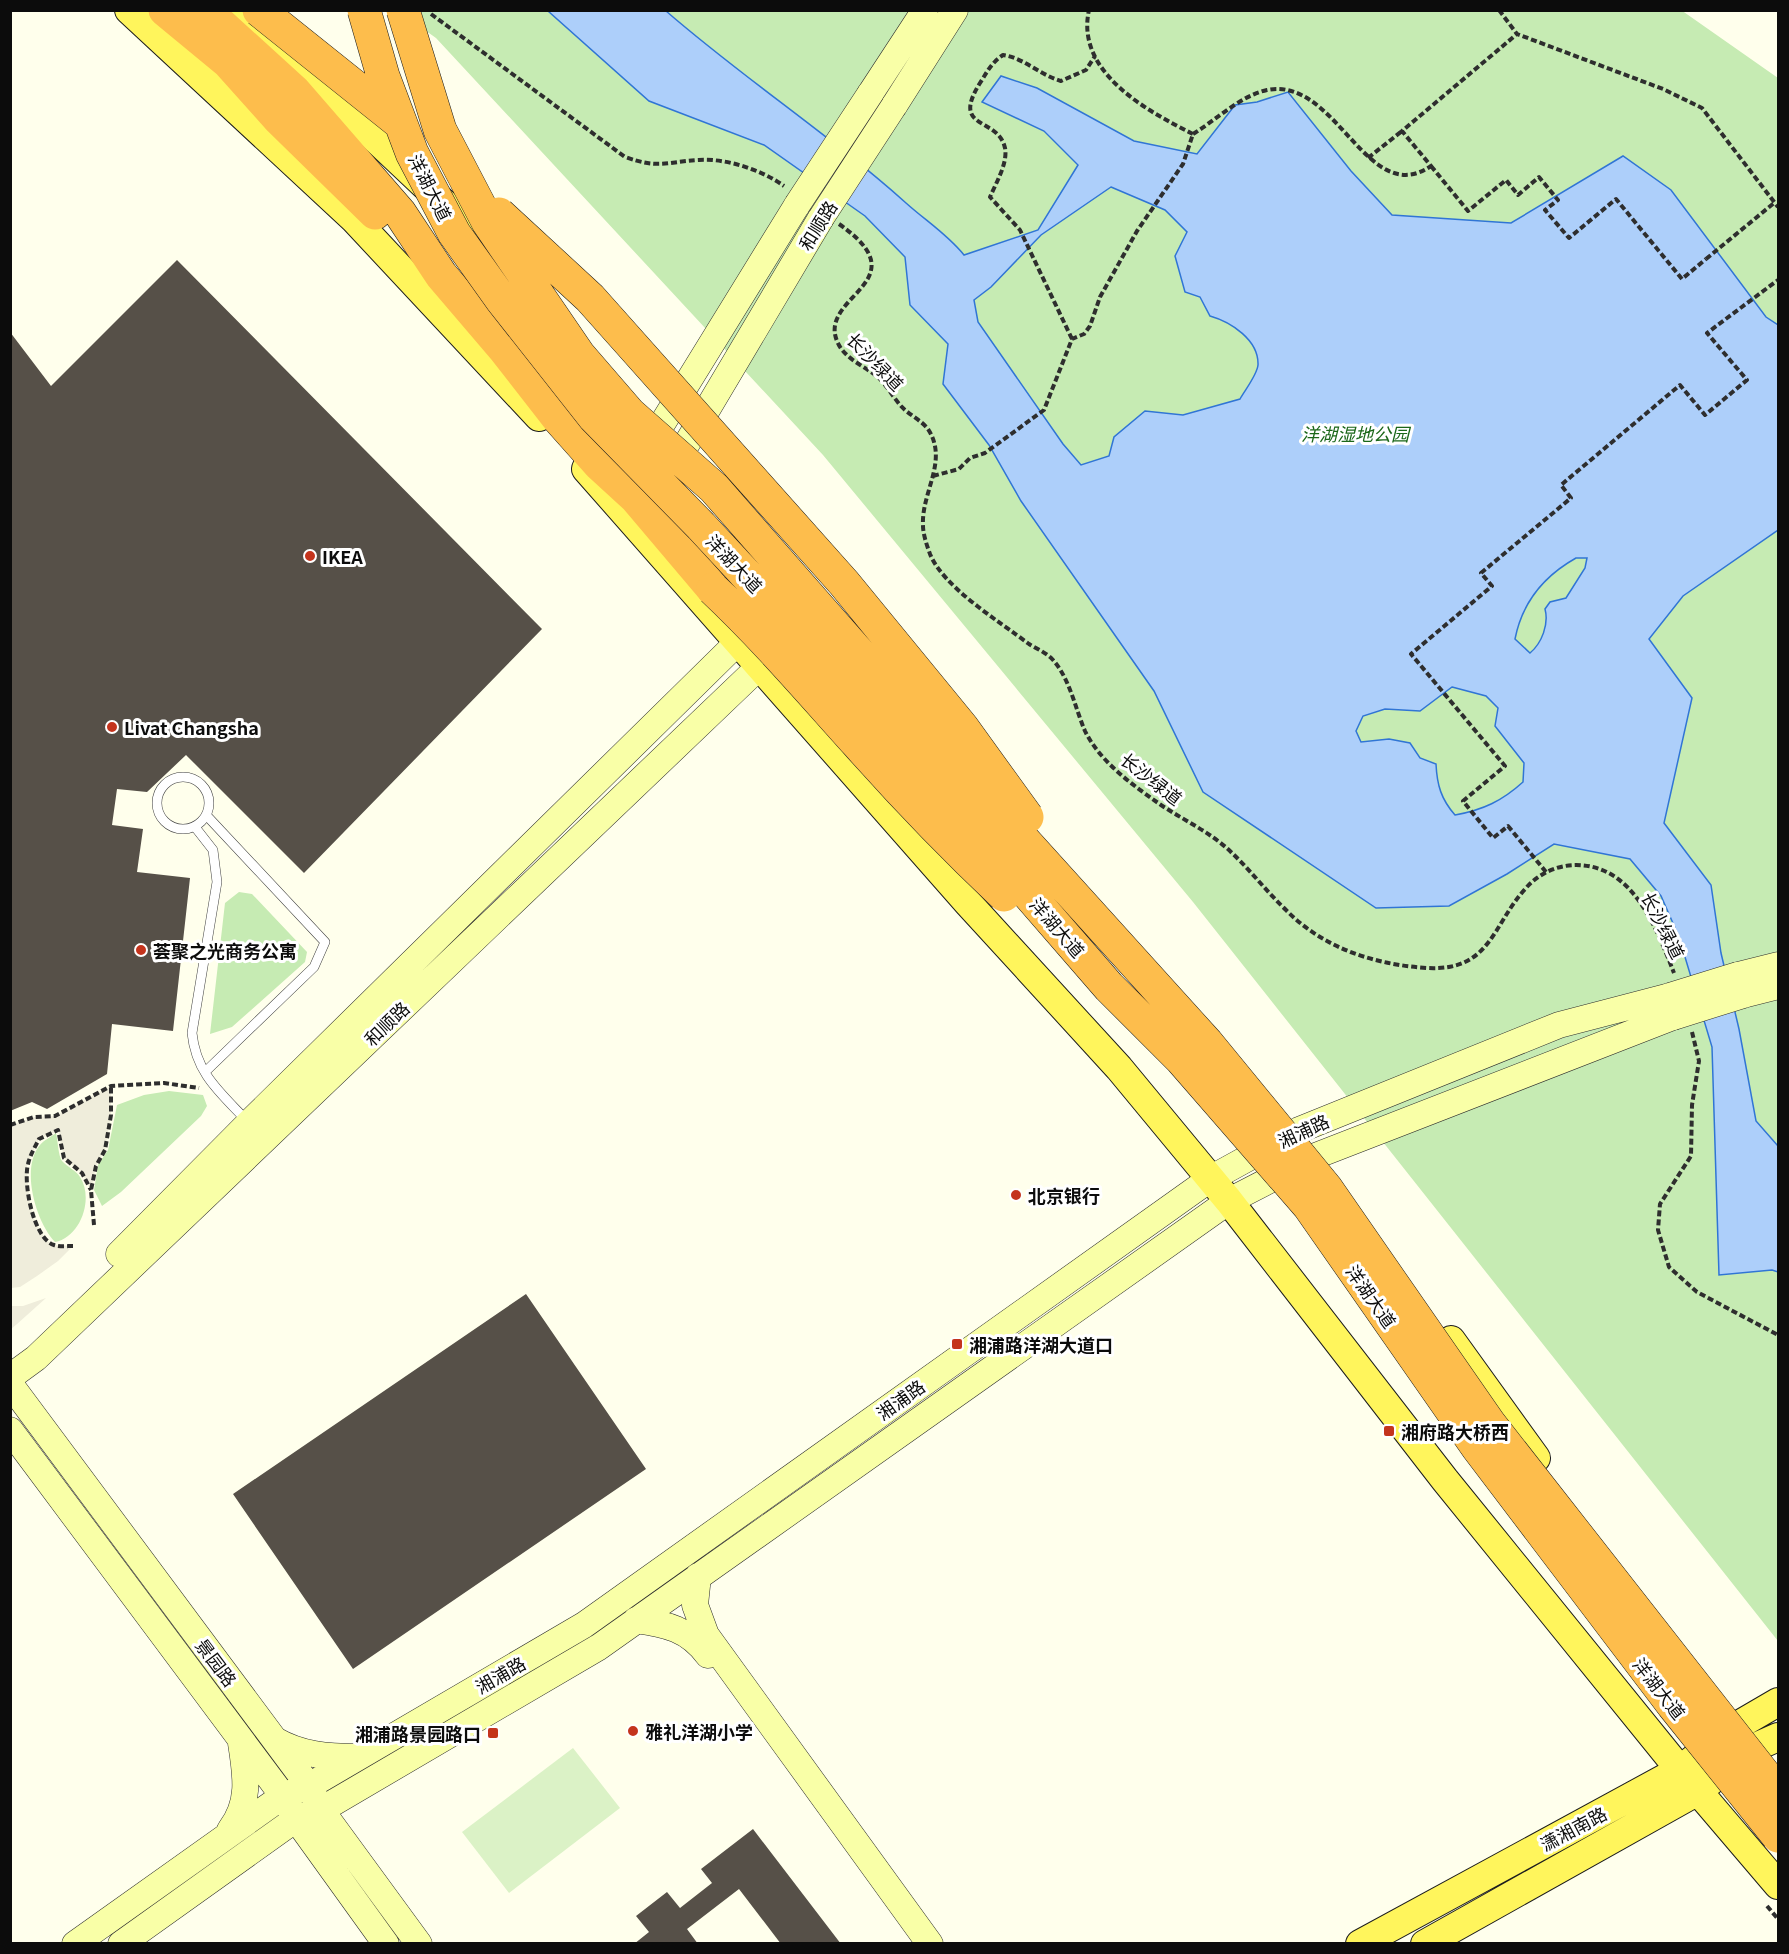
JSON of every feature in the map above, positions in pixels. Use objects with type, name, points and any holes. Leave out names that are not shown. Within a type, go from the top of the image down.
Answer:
[{"type":"highway","points":[[165,10],[228,62],[279,118],[441,275],[592,456],[636,498],[713,589],[760,634],[859,746],[965,857],[1054,944],[1109,987]]},
{"type":"highway","points":[[205,10],[295,92],[400,213],[441,275]]},
{"type":"highway","points":[[259,10],[381,106],[590,298],[844,583],[918,672],[993,769],[1106,928],[1148,976]]},
{"type":"highway","name":"洋湖大道","points":[[364,10],[383,76],[412,153],[454,233],[501,299],[594,417],[701,526],[826,662],[1109,987],[1181,1059],[1309,1206],[1478,1448],[1673,1705],[1779,1836]]},
{"type":"highway","name":"洋湖大道","points":[[403,10],[440,130],[488,222],[579,356],[630,414],[714,488],[998,812],[1207,1042],[1326,1188],[1489,1423],[1779,1792]]},
{"type":"main road","points":[[129,10],[370,236],[485,356],[968,903],[1119,1068],[1229,1201],[1445,1480],[1680,1770],[1779,1885]]},
{"type":"main road","points":[[239,10],[495,251],[662,424],[735,494],[870,642],[1299,1130],[1730,1730],[1751,1749],[1779,1781]]},
{"type":"main road","name":"和顺路","points":[[662,424],[791,196],[870,94],[925,10]]},
{"type":"main road","name":"和顺路","points":[[686,445],[955,10]]},
{"type":"main road","name":"和顺路","points":[[10,1361],[28,1347],[249,1123],[738,643]]},
{"type":"main road","name":"和顺路","points":[[10,1377],[36,1358],[760,666]]},
{"type":"main road","name":"湘浦路","points":[[121,1944],[296,1819],[321,1810],[598,1647],[1229,1201],[1318,1155],[1678,1005],[1741,985],[1779,965]]},
{"type":"main road","name":"湘浦路","points":[[1741,985],[1779,986]]},
{"type":"main road","name":"湘浦路","points":[[75,1944],[283,1796],[309,1786],[584,1625],[1210,1179],[1299,1130],[1558,1025],[1678,1005]]},
{"type":"main road","name":"景园路","points":[[10,1384],[309,1786],[321,1810],[419,1944]]},
{"type":"main road","name":"景园路","points":[[10,1430],[283,1796],[296,1819],[386,1944]]},
{"type":"main road","points":[[699,1576],[695,1605],[706,1635],[930,1944]]},
{"type":"main road","points":[[636,1620],[675,1627],[698,1642],[919,1944]]},
{"type":"main road","name":"潇湘南路","points":[[1360,1944],[1680,1770],[1730,1730],[1779,1702]]},
{"type":"main road","name":"潇湘南路","points":[[1425,1944],[1698,1791],[1751,1749],[1779,1737]]},
{"type":"main road","points":[[225,1837],[245,1805],[247,1780],[241,1739]]},
{"type":"main road","points":[[275,1740],[293,1751],[326,1757],[358,1757]]},
{"type":"lane","points":[[179,776],[196,779],[207,791],[210,808],[207,816],[195,827],[177,828],[162,818],[157,801],[164,785],[179,776]]},
{"type":"lane","points":[[205,1072],[314,967],[325,942],[207,816]]},
{"type":"lane","points":[[195,827],[213,850],[217,882],[192,1034],[194,1056],[208,1080],[249,1123]]},
{"type":"path","points":[[426,10],[625,157],[652,166],[701,160],[741,166],[791,196]]},
{"type":"path","points":[[1089,10],[1086,24],[1095,56],[1110,79],[1136,101],[1193,134]]},
{"type":"path","points":[[1499,10],[1517,34],[1663,89],[1702,108],[1779,207]]},
{"type":"path","points":[[1368,158],[1517,34]]},
{"type":"path","points":[[1072,339],[1020,230],[990,197],[1002,171],[1005,150],[1000,138],[976,121],[970,110],[969,101],[994,61],[1003,55],[1016,57],[1046,76],[1061,81],[1086,70],[1095,56]]},
{"type":"path","points":[[933,476],[959,469],[970,458],[992,448],[1044,410],[1072,339],[1084,334],[1090,326],[1100,297],[1137,231],[1183,164],[1193,134],[1251,95],[1269,90],[1295,90],[1314,100],[1368,158],[1388,171],[1406,174],[1424,171],[1431,166]]},
{"type":"path","points":[[1402,131],[1468,211],[1506,180],[1518,195],[1539,177],[1558,200],[1545,210],[1569,238],[1617,199],[1682,279],[1775,202]]},
{"type":"path","name":"长沙绿道","points":[[825,218],[856,236],[869,252],[872,267],[869,280],[844,308],[837,320],[835,337],[843,352],[879,379],[903,409],[926,427],[936,446],[933,476],[923,526],[930,556],[949,582],[1052,660],[1065,680],[1087,735],[1119,773],[1231,851],[1287,912],[1317,937],[1346,952],[1429,968],[1460,965],[1480,953],[1492,941],[1525,889],[1546,872],[1564,865],[1587,865],[1606,870],[1621,879],[1638,898],[1666,952],[1678,1005],[1699,1061],[1692,1105],[1691,1156],[1660,1204],[1658,1230],[1669,1267],[1697,1292],[1779,1335]]},
{"type":"path","points":[[1546,872],[1508,826],[1493,838],[1463,801],[1505,766],[1411,654],[1492,586],[1481,573],[1571,498],[1560,486],[1680,385],[1705,415],[1747,380],[1707,333],[1779,280]]},
{"type":"path","points":[[12,1122],[55,1116],[111,1086],[164,1083],[192,1085],[207,1091]]},
{"type":"path","points":[[94,1225],[91,1190],[96,1166],[105,1150],[111,1116],[111,1086]]},
{"type":"path","points":[[73,1246],[54,1245],[47,1241],[35,1222],[29,1197],[27,1166],[39,1139],[58,1130],[64,1158],[82,1173],[91,1190]]},
{"type":"green space","name":"洋湖湿地公园","points":[[1681,10],[1778,78],[1778,1641],[1193,902],[823,455],[436,38],[398,11]]},
{"type":"green space","points":[[239,892],[252,894],[307,952],[305,962],[232,1027],[210,1034],[225,903]]},
{"type":"green space","points":[[169,1091],[203,1095],[207,1106],[201,1116],[121,1192],[102,1206],[94,1190],[98,1165],[108,1150],[117,1105],[144,1095]]},
{"type":"green space","points":[[56,1133],[61,1158],[80,1177],[86,1195],[83,1216],[78,1225],[64,1239],[55,1242],[42,1222],[37,1209],[31,1181],[31,1167],[34,1155],[42,1143]]},
{"type":"green space","points":[[573,1748],[620,1808],[509,1893],[462,1832]]},
{"type":"shaded area","points":[[111,1086],[111,1115],[105,1150],[96,1166],[91,1190],[82,1173],[64,1158],[58,1131],[39,1139],[27,1166],[29,1197],[35,1222],[47,1241],[54,1245],[73,1246],[58,1261],[37,1276],[20,1287],[11,1288],[11,1125],[34,1117],[55,1116]]},
{"type":"shaded area","points":[[46,1298],[11,1329],[11,1306],[23,1306]]},
{"type":"water","points":[[548,11],[666,11],[725,60],[877,178],[943,234],[964,255],[1038,230],[1078,165],[1044,131],[982,102],[1001,76],[1037,88],[1134,141],[1197,154],[1235,105],[1257,102],[1288,92],[1351,171],[1392,215],[1511,223],[1623,156],[1671,190],[1766,317],[1778,325],[1778,530],[1683,596],[1649,639],[1692,698],[1664,823],[1711,885],[1721,953],[1739,1029],[1756,1121],[1778,1146],[1778,1272],[1772,1270],[1719,1275],[1712,1047],[1679,937],[1661,896],[1630,859],[1554,844],[1507,874],[1449,906],[1376,908],[1203,792],[1154,691],[1021,501],[989,445],[943,384],[948,344],[910,305],[905,257],[865,216],[764,145],[649,101]],"holes":[[[1111,187],[1165,210],[1187,232],[1175,256],[1185,292],[1200,297],[1210,316],[1242,333],[1254,348],[1258,365],[1240,399],[1183,415],[1145,411],[1114,437],[1109,456],[1081,465],[1063,444],[978,322],[974,300],[991,287],[1041,235]],[[1576,558],[1587,558],[1585,568],[1566,598],[1550,602],[1545,609],[1544,633],[1530,653],[1515,639],[1518,626],[1536,592],[1564,565]],[[1452,687],[1486,696],[1498,708],[1495,726],[1524,763],[1523,782],[1492,804],[1455,815],[1441,791],[1436,764],[1420,758],[1410,743],[1389,739],[1361,742],[1356,731],[1363,716],[1385,709],[1420,711]]]},
{"type":"building","points":[[177,260],[542,629],[304,873],[186,755],[147,792],[117,789],[112,825],[143,829],[137,872],[190,878],[173,1031],[112,1024],[107,1074],[47,1109],[32,1102],[10,1111],[10,332],[51,386]]},
{"type":"building","points":[[526,1294],[646,1469],[353,1669],[233,1494]]},
{"type":"building","points":[[753,1829],[841,1944],[781,1944],[739,1889],[687,1929],[698,1944],[634,1944],[649,1932],[636,1916],[667,1892],[680,1908],[712,1883],[701,1869]]},
{"type":"place","name":"IKEA","points":[[310,556]]},
{"type":"place","name":"Livat Changsha","points":[[112,727]]},
{"type":"place","name":"荟聚之光商务公寓","points":[[141,950]]},
{"type":"place","name":"北京银行","points":[[1016,1195]]},
{"type":"place","name":"湘浦路洋湖大道口","points":[[957,1344]]},
{"type":"place","name":"湘府路大桥西","points":[[1389,1431]]},
{"type":"place","name":"雅礼洋湖小学","points":[[633,1731]]},
{"type":"place","name":"湘浦路景园路口","points":[[493,1733]]}]
